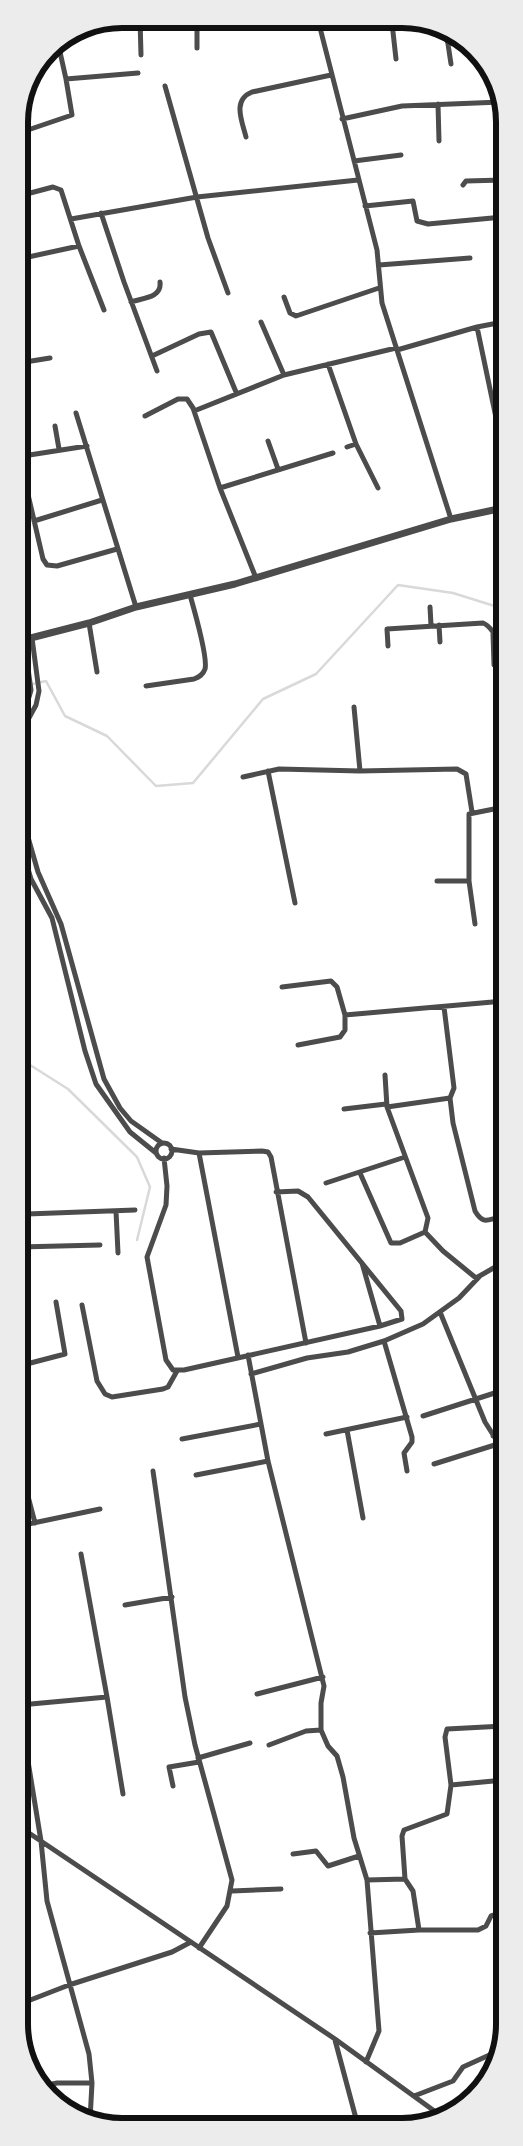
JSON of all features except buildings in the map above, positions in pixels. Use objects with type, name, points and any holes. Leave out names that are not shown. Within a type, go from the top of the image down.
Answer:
[{"type":"street","points":[[140,28],[141,56]]},
{"type":"street","points":[[196,28],[197,48]]},
{"type":"street","points":[[320,28],[379,265],[379,288],[452,519]]},
{"type":"street","points":[[393,28],[396,59]]},
{"type":"street","points":[[447,39],[451,64]]},
{"type":"street","points":[[448,44],[455,43]]},
{"type":"street","points":[[28,130],[72,115],[60,51]]},
{"type":"street","points":[[66,80],[138,74]]},
{"type":"street","points":[[246,137],[239,107],[244,96],[252,92],[331,75]]},
{"type":"street","points":[[165,86],[208,238],[228,293]]},
{"type":"street","points":[[342,118],[402,106],[493,102]]},
{"type":"street","points":[[438,104],[438,141]]},
{"type":"street","points":[[354,161],[401,155]]},
{"type":"street","points":[[71,219],[197,197],[358,180]]},
{"type":"street","points":[[463,185],[466,181],[496,180]]},
{"type":"street","points":[[28,194],[59,188],[104,310]]},
{"type":"street","points":[[365,206],[413,201],[417,221],[428,224],[496,218]]},
{"type":"street","points":[[101,213],[157,371]]},
{"type":"street","points":[[28,257],[79,246]]},
{"type":"street","points":[[379,265],[470,258]]},
{"type":"street","points":[[131,302],[157,294],[161,290],[160,282]]},
{"type":"street","points":[[284,297],[290,313],[296,316],[379,288]]},
{"type":"street","points":[[262,322],[284,375]]},
{"type":"street","points":[[194,411],[236,392],[284,375],[496,323]]},
{"type":"street","points":[[477,327],[496,414]]},
{"type":"street","points":[[152,356],[199,334],[211,332],[236,392]]},
{"type":"street","points":[[28,362],[50,358]]},
{"type":"street","points":[[328,364],[356,444],[378,488]]},
{"type":"street","points":[[144,416],[182,398],[187,399],[194,411],[220,488],[256,578]]},
{"type":"street","points":[[76,413],[136,607]]},
{"type":"street","points":[[55,426],[59,449]]},
{"type":"street","points":[[268,441],[278,469]]},
{"type":"street","points":[[347,447],[356,444]]},
{"type":"street","points":[[28,455],[87,446]]},
{"type":"street","points":[[220,488],[334,453]]},
{"type":"street","points":[[28,495],[43,559],[48,565],[57,566],[117,549]]},
{"type":"street","points":[[34,521],[102,500]]},
{"type":"street","points":[[28,639],[89,623],[136,607],[256,578],[452,519],[496,510]]},
{"type":"street","points":[[146,686],[194,679],[201,676],[204,671],[204,657],[190,595]]},
{"type":"street","points":[[430,607],[431,625]]},
{"type":"street","points":[[89,623],[97,672]]},
{"type":"street","points":[[388,646],[387,629],[483,623],[487,624],[493,634],[494,665]]},
{"type":"street","points":[[439,625],[440,642]]},
{"type":"street","points":[[28,720],[36,705],[39,691],[32,638]]},
{"type":"street","points":[[28,665],[31,690],[28,700]]},
{"type":"street","points":[[354,708],[360,771]]},
{"type":"street","points":[[243,777],[279,769],[463,771],[468,781],[472,812]]},
{"type":"street","points":[[268,771],[295,903]]},
{"type":"street","points":[[475,924],[469,881],[469,814],[496,808]]},
{"type":"street","points":[[28,837],[38,872],[57,911],[104,1079],[120,1108],[131,1121],[162,1143],[167,1144],[171,1149],[199,1152],[268,1152],[271,1157],[276,1192],[306,1343]]},
{"type":"street","points":[[28,869],[31,879],[52,918],[85,1051],[96,1084],[104,1099],[130,1132],[164,1158]]},
{"type":"street","points":[[437,880],[469,881]]},
{"type":"street","points":[[61,951],[68,949]]},
{"type":"street","points":[[282,987],[331,981],[338,987],[345,1015],[345,1030],[340,1037],[298,1045]]},
{"type":"street","points":[[345,1015],[496,1002]]},
{"type":"street","points":[[444,1007],[454,1088],[450,1098],[456,1142],[474,1211],[479,1218],[486,1221],[495,1219]]},
{"type":"street","points":[[85,1051],[94,1047]]},
{"type":"street","points":[[385,1075],[386,1106],[428,1218],[425,1232]]},
{"type":"street","points":[[344,1109],[450,1098]]},
{"type":"street","points":[[156,1153],[158,1146],[162,1143]]},
{"type":"street","points":[[164,1158],[169,1156],[171,1149]]},
{"type":"street","points":[[199,1152],[238,1358]]},
{"type":"street","points":[[326,1182],[360,1173],[405,1157]]},
{"type":"street","points":[[164,1158],[167,1186],[166,1205],[147,1257],[166,1360],[170,1368],[177,1370],[238,1358],[401,1320],[402,1313],[361,1260],[308,1197],[298,1191],[276,1192]]},
{"type":"street","points":[[360,1173],[391,1243],[400,1243],[425,1232]]},
{"type":"street","points":[[28,1212],[135,1210]]},
{"type":"street","points":[[116,1211],[118,1253]]},
{"type":"street","points":[[425,1232],[470,1274],[479,1277]]},
{"type":"street","points":[[28,1247],[100,1245]]},
{"type":"street","points":[[361,1260],[380,1326]]},
{"type":"street","points":[[251,1374],[313,1356],[348,1352],[384,1342],[423,1324],[459,1298],[479,1277],[495,1267]]},
{"type":"street","points":[[28,1364],[65,1354],[56,1302]]},
{"type":"street","points":[[82,1305],[97,1381],[104,1394],[112,1397],[163,1389],[168,1387],[177,1370]]},
{"type":"street","points":[[440,1312],[476,1401],[495,1440]]},
{"type":"street","points":[[384,1342],[412,1437],[412,1442],[404,1453],[408,1471]]},
{"type":"street","points":[[248,1355],[268,1461],[323,1677],[321,1730],[325,1741],[337,1756],[359,1856],[367,1880],[379,2031],[366,2062]]},
{"type":"street","points":[[423,1416],[495,1393]]},
{"type":"street","points":[[326,1434],[407,1417]]},
{"type":"street","points":[[182,1439],[261,1424]]},
{"type":"street","points":[[347,1430],[363,1518]]},
{"type":"street","points":[[434,1464],[495,1445]]},
{"type":"street","points":[[196,1475],[268,1461]]},
{"type":"street","points":[[153,1471],[185,1696],[199,1760],[232,1880],[232,1891],[227,1906],[199,1948]]},
{"type":"street","points":[[28,1496],[35,1523]]},
{"type":"street","points":[[28,1524],[100,1509]]},
{"type":"street","points":[[82,1554],[123,1794]]},
{"type":"street","points":[[125,1605],[172,1597]]},
{"type":"street","points":[[256,1694],[323,1677]]},
{"type":"street","points":[[28,1704],[107,1697]]},
{"type":"street","points":[[419,1930],[413,1891],[406,1879],[402,1833],[407,1829],[447,1814],[451,1785],[445,1737],[447,1729],[495,1726]]},
{"type":"street","points":[[269,1745],[306,1731],[321,1730]]},
{"type":"street","points":[[173,1786],[169,1767],[250,1744]]},
{"type":"street","points":[[28,1761],[41,1841],[47,1901],[89,2054],[92,2083],[90,2114]]},
{"type":"street","points":[[451,1785],[495,1781]]},
{"type":"street","points":[[28,1832],[335,2039],[436,2112]]},
{"type":"street","points":[[293,1854],[316,1851],[328,1866],[359,1856]]},
{"type":"street","points":[[367,1880],[406,1879]]},
{"type":"street","points":[[232,1891],[281,1888]]},
{"type":"street","points":[[370,1933],[419,1930],[478,1930],[486,1926],[491,1916],[495,1915]]},
{"type":"street","points":[[28,2001],[69,1985],[172,1952],[191,1942]]},
{"type":"street","points":[[335,2039],[356,2118]]},
{"type":"street","points":[[414,2096],[453,2081],[463,2067],[491,2054]]},
{"type":"street","points":[[49,2085],[92,2083]]},
{"type":"waterway","points":[[28,685],[46,681],[65,716],[107,736],[156,786],[193,783],[263,699],[316,674],[398,585],[453,593],[496,606]]},
{"type":"waterway","points":[[28,1064],[68,1089],[137,1157],[150,1187],[137,1240]]}]
